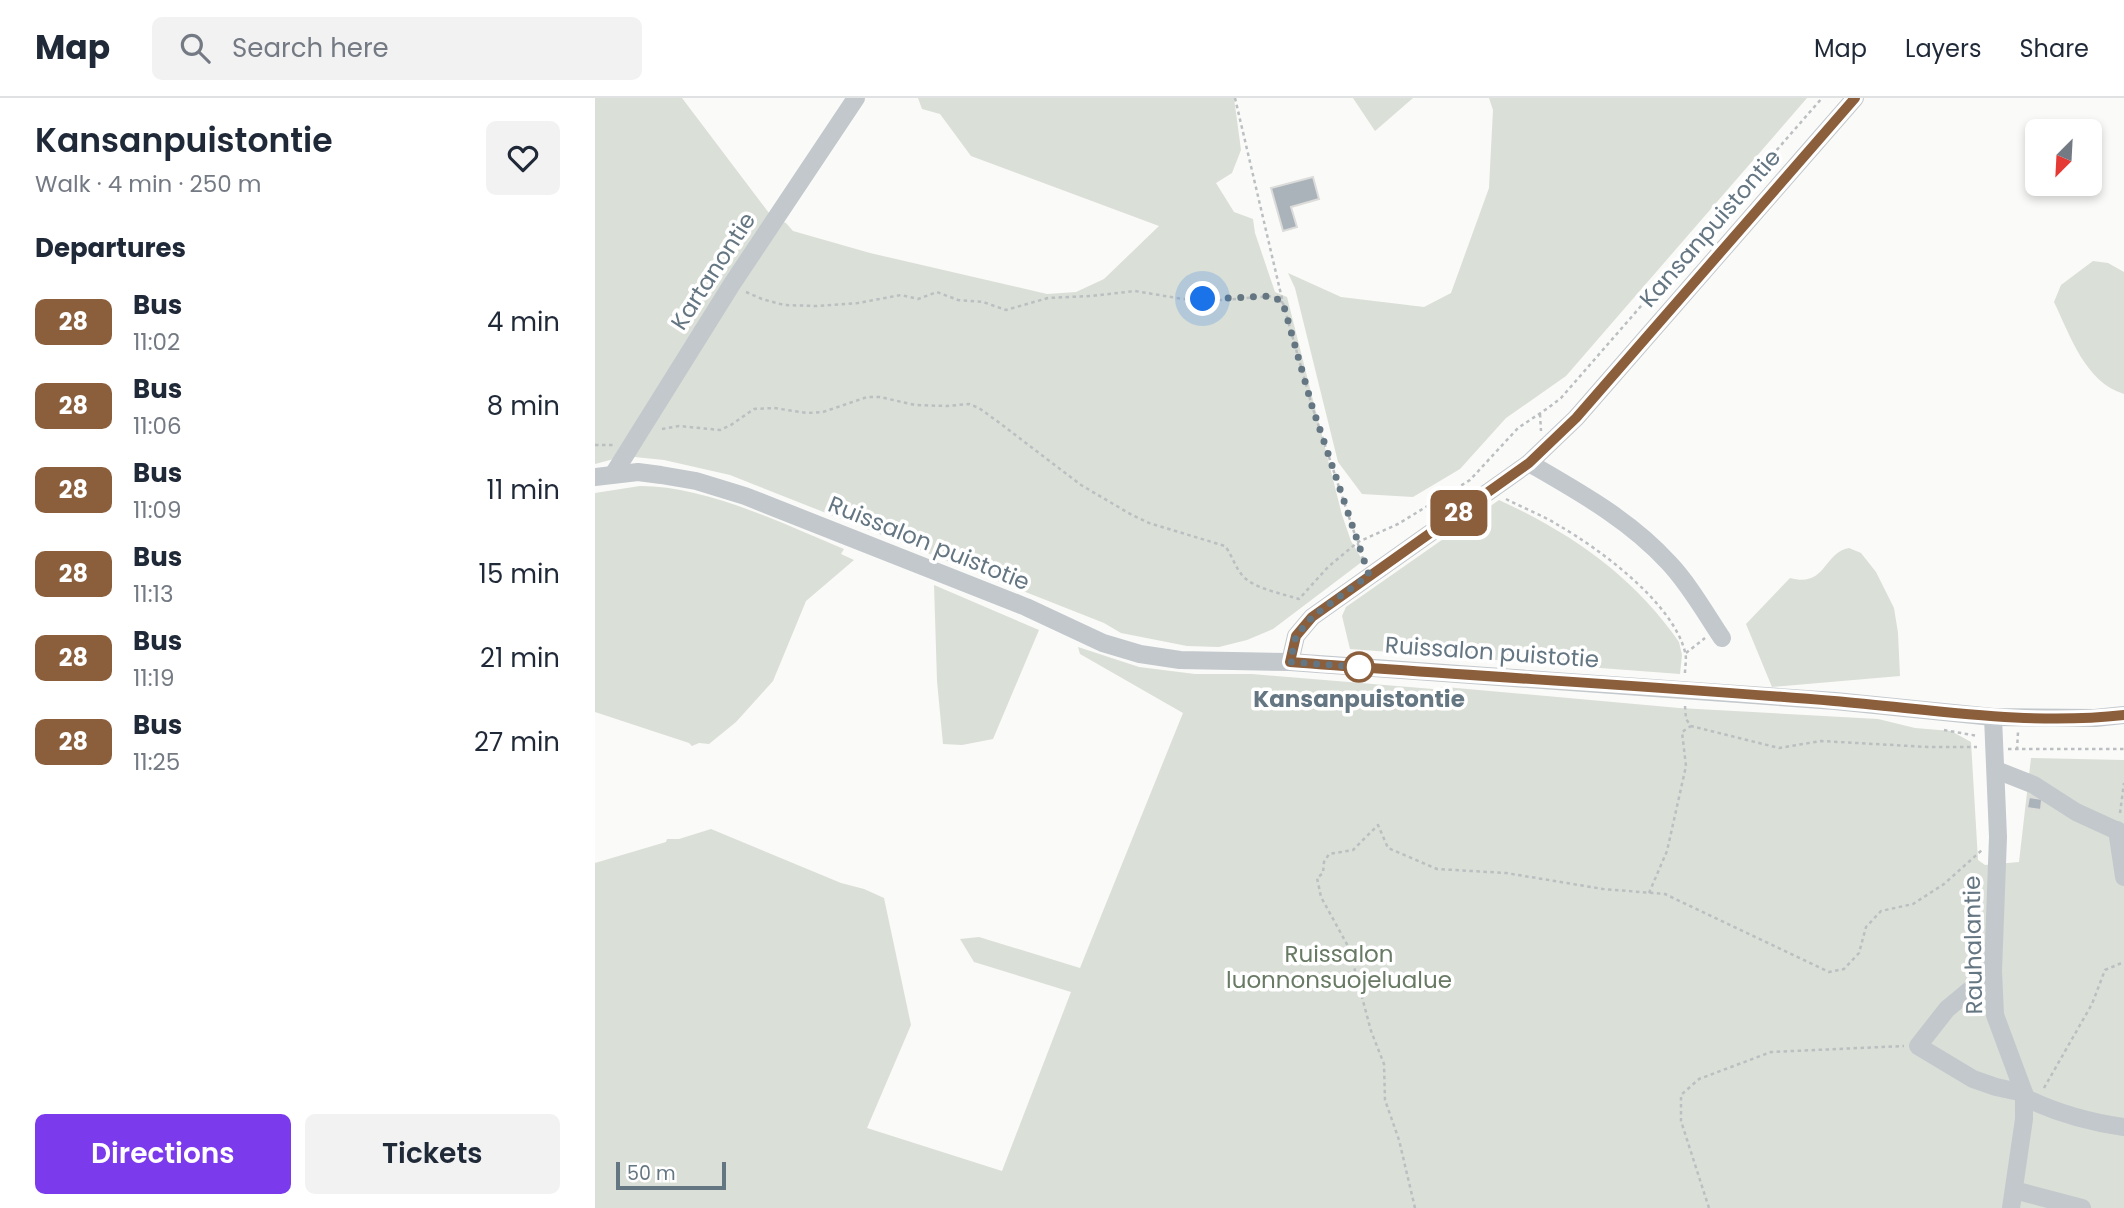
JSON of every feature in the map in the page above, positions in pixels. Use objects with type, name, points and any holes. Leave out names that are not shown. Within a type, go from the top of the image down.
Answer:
[{"type":"street","name":"Kartanontie","points":[[614,473],[733,284],[856,98]]},
{"type":"street","name":"Kansanpuistontie","points":[[1290,662],[1296,636],[1312,617],[1529,463],[1576,418],[1855,98]]},
{"type":"street","points":[[1529,463],[1579,491],[1641,534],[1672,565],[1719,634]]},
{"type":"street","name":"Ruissalon puistotie","points":[[595,477],[638,472],[696,481],[745,496],[1025,607],[1103,643],[1140,654],[1180,660],[1290,662],[1835,701],[1993,718],[2095,718],[2124,715]]},
{"type":"street","name":"Rauhalantie","points":[[1993,718],[1998,836],[1993,971],[1995,1015],[2024,1095],[2024,1119],[2011,1208]]},
{"type":"street","points":[[1996,770],[2034,785],[2076,812],[2120,832],[2124,877]]},
{"type":"street","points":[[1993,971],[1947,1010],[1918,1046],[1973,1079],[2024,1095],[2049,1110],[2096,1123],[2124,1127]]},
{"type":"street","points":[[2014,1190],[2082,1208]]},
{"type":"path","points":[[1235,98],[1283,303],[1312,406],[1369,575]]},
{"type":"path","points":[[595,445],[617,445],[656,430],[679,426],[720,430],[754,409],[823,412],[867,397],[880,397],[915,405],[969,404],[979,408],[1081,485],[1149,523],[1225,546],[1241,574],[1251,583],[1299,599],[1328,567],[1358,542],[1398,524],[1470,480],[1518,428],[1560,398],[1822,98]]},
{"type":"path","points":[[733,284],[762,299],[784,305],[858,303],[901,295],[918,299],[937,292],[958,300],[983,302],[1006,310],[1048,298],[1135,291],[1183,299],[1222,300],[1273,296],[1283,303]]},
{"type":"path","points":[[1497,495],[1557,524],[1616,564],[1649,595],[1669,619],[1686,653],[1685,676]]},
{"type":"path","points":[[1686,653],[1719,634]]},
{"type":"path","points":[[1685,704],[1686,719],[1691,726],[1780,748],[1821,741],[1928,747],[1995,743]]},
{"type":"path","points":[[1649,893],[1667,851],[1686,766],[1682,732],[1691,726]]},
{"type":"path","points":[[1944,730],[2017,750],[2124,749]]},
{"type":"path","points":[[2017,750],[2018,730]]},
{"type":"path","points":[[2120,832],[2124,783]]},
{"type":"path","points":[[1415,1208],[1385,1100],[1384,1064],[1371,1031],[1349,948],[1321,897],[1317,878],[1323,873],[1324,862],[1329,854],[1353,850],[1378,825],[1388,848],[1437,869],[1506,873],[1665,894],[1829,972],[1843,969],[1859,953],[1866,928],[1881,911],[1913,904],[1944,884],[1998,836]]},
{"type":"path","points":[[2044,1088],[2092,1004],[2105,970],[2124,962]]},
{"type":"path","points":[[1709,1208],[1681,1121],[1681,1095],[1699,1079],[1771,1052],[1918,1046]]},
{"type":"green space","points":[[595,98],[682,98],[772,217],[786,223],[793,231],[870,253],[1047,294],[1076,292],[1104,279],[1159,226],[971,156],[940,114],[922,109],[918,98],[1234,98],[1241,150],[1232,173],[1216,183],[1234,212],[1253,219],[1255,233],[1275,292],[1287,297],[1342,515],[1351,541],[1363,561],[1273,629],[1247,640],[1219,647],[1187,646],[1121,633],[1104,623],[730,475],[664,460],[625,456],[595,464]]},
{"type":"green space","points":[[1353,98],[1413,98],[1375,131]]},
{"type":"green space","points":[[1489,98],[1807,98],[1566,376],[1506,418],[1460,469],[1413,497],[1362,494],[1338,462],[1295,288],[1288,273],[1341,297],[1424,307],[1451,293],[1489,188],[1493,110]]},
{"type":"green space","points":[[2093,261],[2108,263],[2124,272],[2124,394],[2110,388],[2089,368],[2080,356],[2054,302],[2061,285]]},
{"type":"green space","points":[[640,486],[692,492],[718,499],[844,549],[841,554],[854,560],[806,601],[773,681],[736,722],[709,744],[699,743],[692,746],[595,712],[595,493]]},
{"type":"green space","points":[[1499,500],[1575,542],[1621,577],[1642,597],[1679,642],[1682,655],[1680,674],[1350,649],[1342,616],[1346,607]]},
{"type":"green space","points":[[1849,548],[1861,553],[1876,572],[1894,608],[1900,676],[1772,687],[1746,624],[1790,578],[1811,578],[1840,551]]},
{"type":"green space","points":[[934,585],[1039,630],[993,739],[962,745],[943,744],[937,681]]},
{"type":"green space","name":"Ruissalon luonnonsuojelualue","points":[[1078,647],[1139,667],[1195,674],[1252,674],[1433,689],[1445,687],[1679,708],[1878,719],[1915,728],[1951,731],[1971,742],[1978,860],[1985,865],[2019,862],[2031,758],[2124,760],[2124,1208],[595,1208],[595,863],[666,842],[667,839],[679,839],[711,829],[884,898],[911,1025],[867,1128],[1002,1171],[1071,992],[974,962],[960,939],[979,937],[1080,968],[1183,713],[1080,654]]},
{"type":"building","points":[[1313,177],[1319,199],[1291,207],[1297,227],[1283,231],[1271,188]]},
{"type":"building","points":[[2029,797],[2042,799],[2041,810],[2027,808]]},
{"type":"bus line","name":"28","points":[[1855,98],[1576,418],[1529,463],[1312,617],[1296,636],[1290,662],[1835,701],[1993,718],[2095,718],[2124,715]]},
{"type":"place","name":"Kansanpuistontie","points":[[1359,667]]},
{"type":"route","points":[[1203,299],[1273,296],[1283,303],[1312,406],[1369,575],[1312,617],[1296,636],[1290,662],[1359,667]]}]
